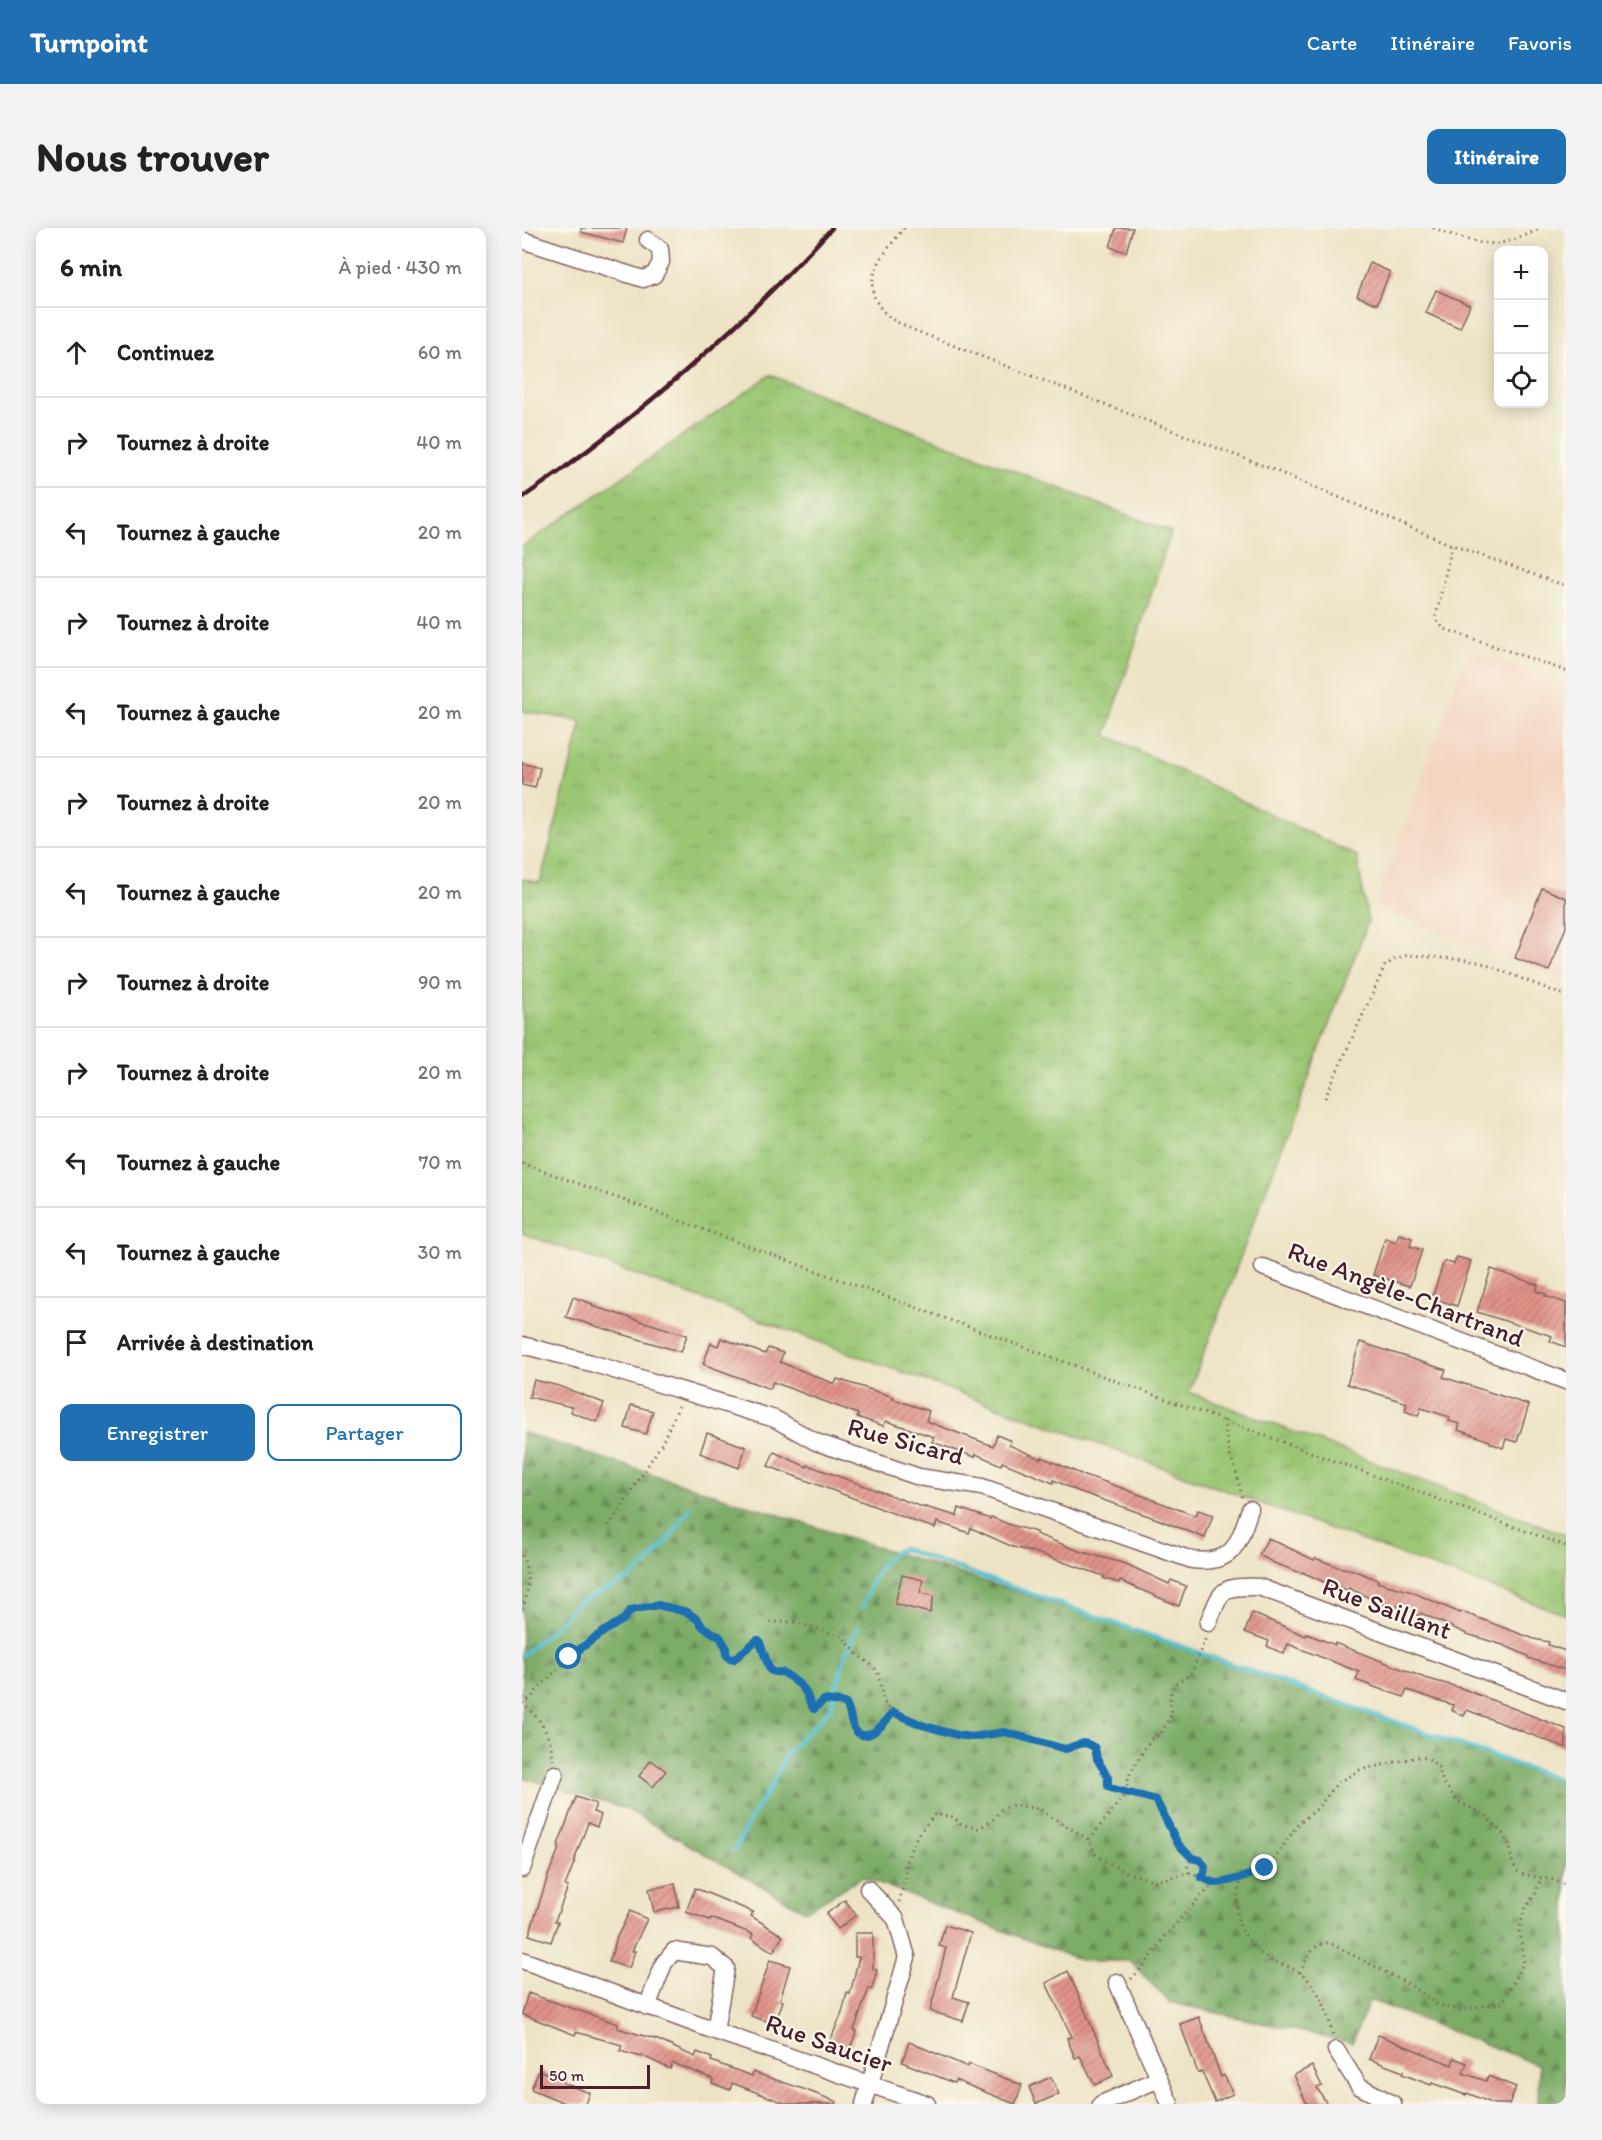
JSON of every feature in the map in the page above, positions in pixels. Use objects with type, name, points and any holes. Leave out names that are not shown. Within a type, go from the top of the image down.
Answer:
[{"type":"street","points":[[522,240],[643,279],[654,275],[661,258],[660,249],[648,240]]},
{"type":"street","name":"Rue Angèle-Chartrand","points":[[1263,1267],[1566,1381]]},
{"type":"street","name":"Rue Sicard","points":[[522,1345],[775,1419],[816,1442],[920,1477],[982,1487],[1192,1560],[1210,1562],[1228,1555],[1240,1538],[1250,1509]]},
{"type":"street","name":"Rue Saillant","points":[[1208,1623],[1220,1595],[1232,1587],[1259,1587],[1566,1701]]},
{"type":"street","points":[[522,1869],[555,1774]]},
{"type":"street","points":[[864,2104],[907,1958],[896,1919],[868,1889]]},
{"type":"street","points":[[647,2007],[664,1963],[674,1951],[712,1957],[726,1968],[715,2031]]},
{"type":"street","name":"Rue Saucier","points":[[522,1960],[647,2007],[927,2104]]},
{"type":"street","points":[[1118,1984],[1170,2104]]},
{"type":"street","points":[[1336,2050],[1359,2086],[1393,2104]]},
{"type":"street","points":[[1101,2104],[1159,2079]]},
{"type":"path","points":[[904,228],[876,264],[872,281],[874,296],[887,315],[912,329],[1275,470],[1452,544],[1566,586]]},
{"type":"path","points":[[1433,228],[1481,244],[1500,244],[1526,236],[1541,228]]},
{"type":"path","points":[[1452,544],[1436,616],[1438,623],[1445,629],[1566,671]]},
{"type":"path","points":[[1325,1098],[1385,966],[1396,958],[1409,955],[1482,963],[1566,996]]},
{"type":"path","points":[[522,1163],[1566,1546]]},
{"type":"path","points":[[609,1526],[661,1445],[684,1391]]},
{"type":"path","points":[[1224,1420],[1229,1453],[1244,1503],[1250,1509]]},
{"type":"path","points":[[522,1555],[527,1570],[528,1584],[527,1598],[522,1609]]},
{"type":"path","points":[[522,1698],[528,1700],[531,1698],[569,1657],[624,1619],[631,1610],[658,1605],[687,1612],[697,1619],[703,1627],[720,1637],[730,1659],[734,1659],[759,1640],[770,1670],[774,1673],[786,1673],[800,1684],[805,1689],[807,1700],[814,1709],[824,1700],[846,1704],[857,1733],[868,1735],[887,1721],[893,1712]]},
{"type":"path","points":[[770,1622],[795,1622],[843,1637],[857,1654],[878,1673],[884,1702],[893,1712],[922,1725],[972,1737],[1005,1732],[1065,1749],[1080,1742],[1095,1748],[1097,1759],[1106,1771],[1108,1787],[1125,1794],[1156,1800],[1178,1844],[1192,1858],[1200,1860],[1205,1866],[1201,1877]]},
{"type":"path","points":[[1089,1840],[1125,1794],[1130,1773],[1150,1740],[1162,1732],[1172,1713],[1170,1696],[1174,1684],[1191,1674],[1206,1636],[1208,1623]]},
{"type":"path","points":[[522,1703],[545,1726],[552,1747],[555,1774]]},
{"type":"path","points":[[1118,1984],[1137,1974],[1165,1936],[1215,1883],[1258,1873],[1274,1858],[1299,1823],[1318,1808],[1338,1782],[1360,1770],[1418,1756],[1428,1758],[1438,1767],[1443,1782],[1458,1802],[1484,1814],[1504,1835],[1510,1846],[1511,1858],[1516,1871],[1566,1885]]},
{"type":"path","points":[[891,1914],[902,1894],[906,1875],[905,1866],[912,1846],[919,1833],[935,1814],[954,1818],[961,1825],[978,1828],[992,1821],[1001,1810],[1013,1804],[1040,1809],[1089,1840],[1096,1856],[1124,1871],[1155,1881],[1189,1873],[1215,1883]]},
{"type":"path","points":[[1189,1873],[1187,1868],[1192,1858]]},
{"type":"path","points":[[1241,1877],[1236,1902],[1237,1920],[1245,1936],[1262,1955],[1300,1972],[1318,1991],[1327,2009],[1336,2050]]},
{"type":"path","points":[[1300,1972],[1317,1946],[1324,1942],[1410,1985],[1438,2005],[1460,2010],[1503,2002],[1524,1962],[1520,1930],[1525,1910],[1536,1894],[1541,1878]]},
{"type":"shaded area","points":[[1468,650],[1566,683],[1566,980],[1375,907]]},
{"type":"green space","points":[[770,375],[1171,532],[1106,735],[1357,856],[1368,922],[1189,1392],[1566,1535],[1566,1615],[522,1233],[522,879],[540,883],[582,721],[522,711],[522,547]]},
{"type":"green space","points":[[522,1432],[1184,1646],[1566,1782],[1566,2104],[1538,2104],[1539,2065],[1370,2000],[1352,2043],[1169,2002],[1130,1961],[1082,1961],[863,1877],[805,1911],[626,1809],[522,1777]]},
{"type":"building","points":[[581,228],[627,228],[623,243],[581,232]]},
{"type":"building","points":[[1116,228],[1133,228],[1126,252],[1110,247]]},
{"type":"building","points":[[1370,263],[1390,272],[1377,304],[1357,296]]},
{"type":"building","points":[[1436,290],[1470,305],[1460,328],[1426,313]]},
{"type":"building","points":[[522,763],[540,768],[535,788],[522,785]]},
{"type":"building","points":[[1542,888],[1566,898],[1566,927],[1549,971],[1515,958]]},
{"type":"building","points":[[1399,1234],[1412,1238],[1410,1246],[1422,1250],[1410,1286],[1373,1275],[1385,1238],[1396,1242]]},
{"type":"building","points":[[1457,1257],[1471,1261],[1457,1306],[1432,1298],[1444,1261],[1454,1264]]},
{"type":"building","points":[[1491,1269],[1538,1285],[1536,1291],[1566,1303],[1566,1347],[1550,1341],[1552,1336],[1477,1312]]},
{"type":"building","points":[[573,1297],[593,1304],[592,1306],[687,1335],[681,1352],[566,1317]]},
{"type":"building","points":[[721,1338],[765,1354],[768,1348],[783,1353],[780,1362],[835,1384],[837,1379],[894,1397],[893,1399],[929,1411],[926,1421],[993,1446],[997,1435],[1011,1441],[1009,1445],[1090,1478],[1196,1516],[1198,1510],[1213,1515],[1205,1538],[1075,1490],[1054,1480],[1053,1483],[1002,1462],[1001,1465],[976,1454],[975,1457],[932,1442],[934,1437],[886,1421],[884,1426],[773,1382],[770,1389],[703,1364],[711,1343],[718,1346]]},
{"type":"building","points":[[1360,1342],[1446,1370],[1443,1377],[1529,1405],[1517,1442],[1506,1439],[1503,1448],[1458,1430],[1460,1424],[1449,1421],[1450,1417],[1421,1408],[1418,1416],[1405,1411],[1407,1403],[1347,1384]]},
{"type":"building","points":[[534,1380],[559,1386],[604,1403],[597,1422],[571,1412],[572,1407],[529,1397]]},
{"type":"building","points":[[631,1405],[653,1411],[646,1434],[625,1428]]},
{"type":"building","points":[[707,1433],[746,1447],[739,1468],[700,1453]]},
{"type":"building","points":[[774,1452],[807,1467],[808,1465],[925,1508],[957,1516],[959,1508],[990,1519],[991,1517],[1036,1532],[1036,1534],[1079,1551],[1126,1564],[1169,1584],[1171,1580],[1186,1586],[1179,1606],[1120,1581],[1119,1583],[1103,1578],[1104,1576],[1013,1547],[971,1528],[969,1533],[937,1522],[935,1528],[768,1466]]},
{"type":"building","points":[[1268,1538],[1314,1560],[1315,1558],[1353,1570],[1378,1580],[1377,1582],[1412,1592],[1460,1613],[1460,1611],[1534,1639],[1549,1642],[1548,1645],[1566,1651],[1566,1670],[1528,1658],[1503,1645],[1467,1634],[1421,1613],[1419,1616],[1397,1605],[1396,1608],[1380,1603],[1349,1588],[1348,1590],[1333,1586],[1274,1563],[1259,1555]]},
{"type":"building","points":[[902,1575],[923,1580],[920,1593],[934,1596],[930,1613],[895,1604]]},
{"type":"building","points":[[1252,1613],[1306,1636],[1307,1634],[1335,1645],[1335,1643],[1425,1678],[1461,1688],[1566,1729],[1566,1748],[1467,1710],[1464,1716],[1451,1710],[1453,1705],[1407,1690],[1404,1697],[1374,1687],[1356,1680],[1359,1672],[1288,1644],[1284,1654],[1267,1646],[1269,1641],[1245,1632]]},
{"type":"building","points":[[651,1760],[666,1771],[653,1787],[639,1776]]},
{"type":"building","points":[[576,1797],[596,1804],[593,1812],[601,1815],[597,1827],[588,1823],[565,1886],[568,1887],[555,1921],[558,1922],[551,1942],[529,1935]]},
{"type":"building","points":[[675,1884],[679,1907],[654,1912],[649,1889]]},
{"type":"building","points":[[695,1888],[753,1912],[751,1916],[783,1936],[773,1952],[751,1938],[753,1934],[711,1918],[710,1920],[686,1912]]},
{"type":"building","points":[[845,1900],[856,1915],[838,1929],[826,1914]]},
{"type":"building","points":[[630,1911],[647,1919],[632,1951],[635,1951],[629,1968],[609,1962],[617,1937]]},
{"type":"building","points":[[945,1925],[971,1933],[953,1997],[969,2002],[963,2021],[930,2011],[946,1948],[939,1946]]},
{"type":"building","points":[[855,1933],[873,1933],[873,1969],[877,1970],[848,2052],[829,2043],[842,2013],[847,1993],[850,1994],[859,1957],[855,1957]]},
{"type":"building","points":[[770,1960],[790,1966],[780,2000],[783,2001],[775,2024],[751,2016]]},
{"type":"building","points":[[1068,1971],[1113,2076],[1095,2085],[1080,2056],[1075,2058],[1067,2038],[1072,2037],[1046,1983]]},
{"type":"building","points":[[528,1993],[618,2024],[617,2028],[658,2040],[695,2057],[697,2052],[712,2058],[711,2061],[752,2076],[753,2072],[837,2102],[836,2104],[787,2104],[732,2083],[730,2090],[712,2083],[713,2079],[673,2063],[670,2069],[641,2055],[641,2057],[620,2051],[622,2045],[576,2032],[575,2035],[522,2014]]},
{"type":"building","points":[[1199,2017],[1221,2077],[1224,2075],[1233,2094],[1215,2102],[1202,2072],[1198,2073],[1180,2024]]},
{"type":"building","points":[[1378,2035],[1452,2065],[1454,2058],[1467,2063],[1463,2073],[1486,2081],[1488,2076],[1516,2087],[1509,2104],[1494,2104],[1467,2093],[1466,2095],[1432,2083],[1431,2085],[1369,2059]]},
{"type":"building","points":[[909,2042],[968,2067],[969,2064],[1022,2085],[1015,2104],[902,2062]]},
{"type":"building","points":[[1312,2066],[1322,2086],[1317,2088],[1327,2104],[1307,2104],[1294,2075]]},
{"type":"building","points":[[539,2070],[564,2081],[563,2083],[590,2093],[586,2104],[567,2104],[531,2089]]},
{"type":"building","points":[[1051,2077],[1059,2094],[1036,2104],[1029,2087]]},
{"type":"waterway","points":[[522,1655],[558,1624],[577,1603],[631,1578],[668,1540],[690,1508]]},
{"type":"waterway","points":[[863,1607],[882,1564],[895,1552],[903,1549],[1566,1782]]},
{"type":"waterway","points":[[734,1851],[753,1814],[772,1785],[785,1755],[830,1709],[847,1651],[858,1627]]},
{"type":"railway","points":[[522,498],[605,437],[684,372],[760,302],[832,228]]},
{"type":"route","points":[[569,1657],[624,1619],[631,1610],[658,1605],[678,1609],[687,1612],[703,1627],[720,1637],[730,1659],[734,1659],[759,1640],[770,1670],[774,1673],[786,1673],[800,1684],[805,1689],[807,1700],[814,1709],[824,1700],[846,1704],[854,1728],[862,1735],[868,1735],[880,1728],[893,1712],[922,1725],[957,1735],[972,1737],[1005,1732],[1065,1749],[1080,1742],[1092,1745],[1095,1748],[1097,1759],[1106,1771],[1108,1787],[1125,1794],[1156,1800],[1178,1844],[1192,1858],[1200,1860],[1205,1866],[1201,1877],[1215,1883],[1249,1876],[1265,1868]]}]
